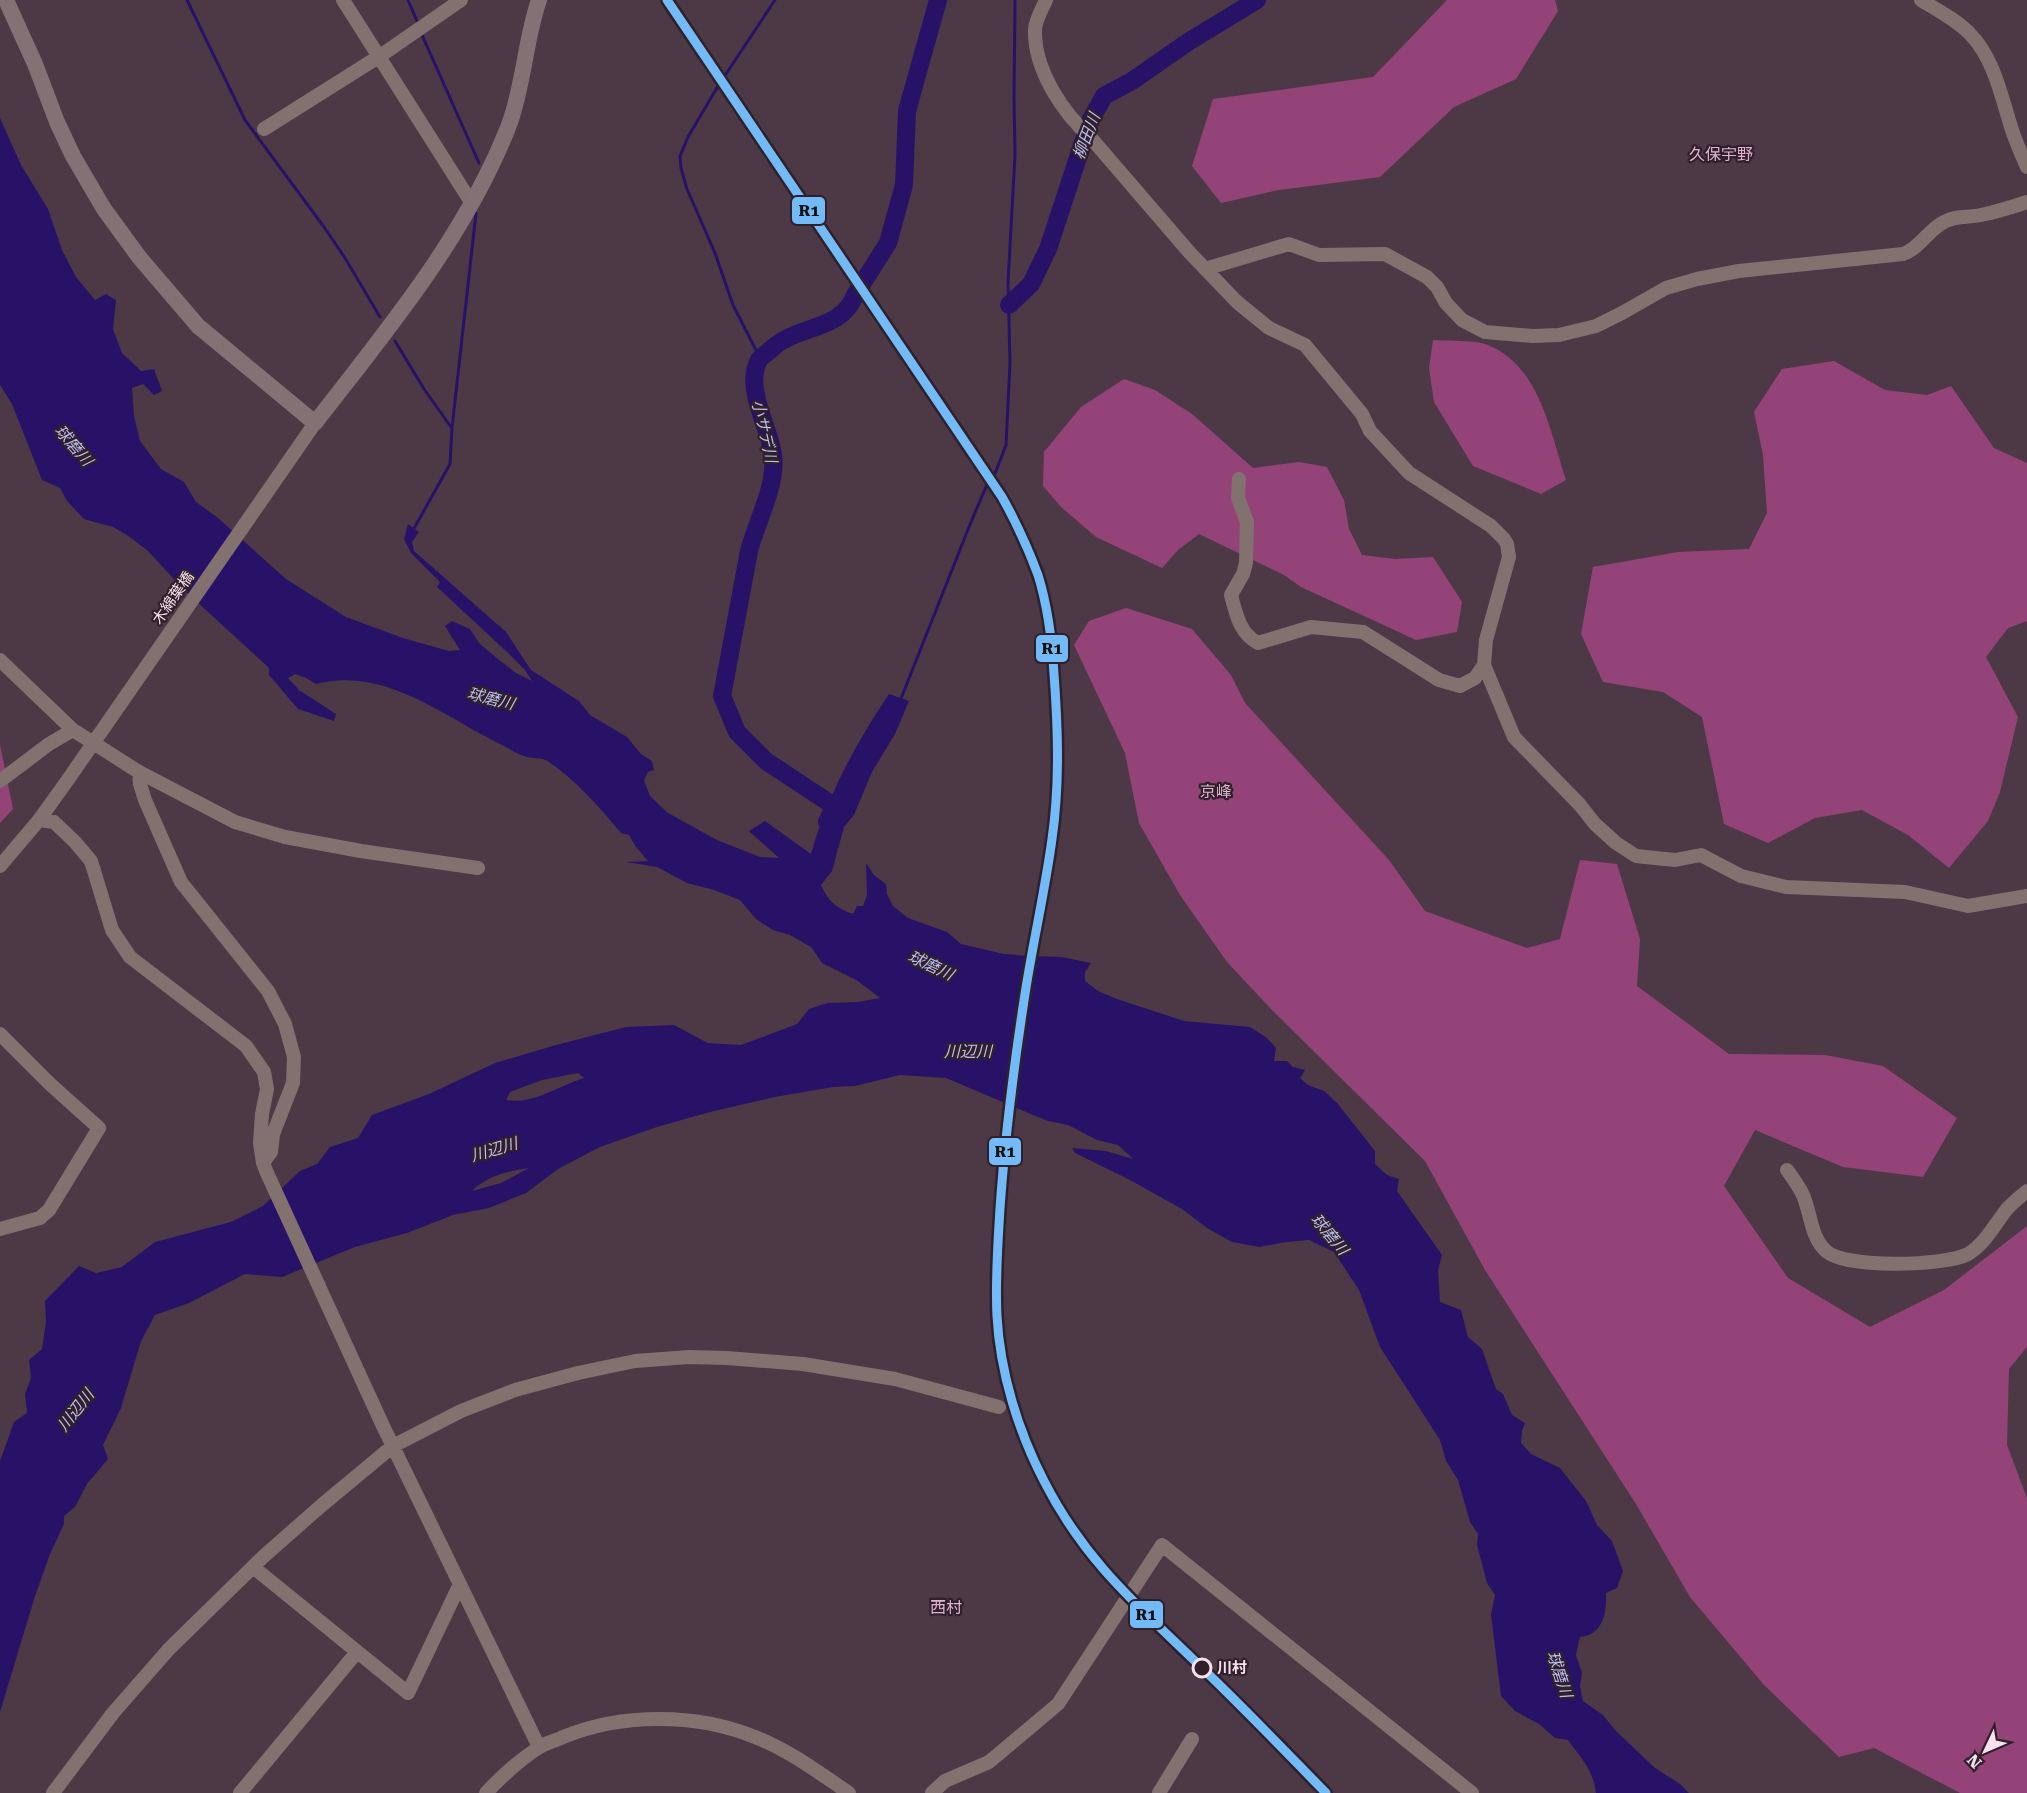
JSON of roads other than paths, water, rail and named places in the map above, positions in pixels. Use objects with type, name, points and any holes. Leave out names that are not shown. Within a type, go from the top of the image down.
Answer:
[{"type":"main road","points":[[6,0],[35,64],[57,122],[73,156],[104,210],[139,257],[198,326],[311,429],[396,319],[487,178],[510,123],[539,0]]},
{"type":"street","points":[[343,0],[471,202]]},
{"type":"street","points":[[264,129],[380,56],[461,0]]},
{"type":"street","points":[[1046,0],[1034,29],[1041,63],[1054,94],[1076,125],[1091,138],[1205,269],[1237,302],[1269,328],[1305,345],[1362,414],[1370,431],[1409,473],[1491,526],[1504,539],[1509,557],[1486,640],[1484,665],[1514,737],[1580,805],[1595,824],[1616,843],[1636,856],[1675,860],[1701,855],[1740,876],[1786,887],[1905,892],[1968,906],[2027,896]]},
{"type":"street","points":[[1921,0],[1946,15],[1971,35],[1984,56],[1999,89],[2027,167]]},
{"type":"street","points":[[1205,269],[1289,244],[1319,255],[1385,254],[1426,278],[1437,287],[1446,303],[1462,320],[1485,332],[1533,336],[1559,335],[1596,326],[1622,314],[1666,288],[1697,279],[1739,271],[1903,254],[1912,251],[1920,240],[1943,222],[1957,217],[1979,216],[2027,202]]},
{"type":"street","name":"木綿葉橋","points":[[0,866],[39,820],[67,782],[311,429]]},
{"type":"street","points":[[1239,479],[1238,498],[1247,522],[1246,563],[1243,574],[1231,595],[1235,612],[1246,637],[1258,643],[1311,627],[1363,632],[1439,680],[1460,686],[1475,678],[1484,665]]},
{"type":"street","points":[[0,660],[74,730],[139,772],[236,822],[285,837],[478,868]]},
{"type":"street","points":[[0,781],[49,744],[74,730]]},
{"type":"street","points":[[139,772],[145,800],[181,882],[268,991],[285,1024],[294,1057],[293,1083],[273,1134],[271,1152],[265,1168]]},
{"type":"street","points":[[39,820],[54,822],[91,861],[112,930],[130,957],[246,1046],[264,1072],[267,1089],[260,1143],[265,1168],[383,1426],[539,1747]]},
{"type":"street","points":[[0,1034],[50,1084],[99,1128],[49,1210],[40,1218],[0,1229]]},
{"type":"street","points":[[1787,1170],[1803,1193],[1817,1240],[1825,1251],[1833,1257],[1858,1263],[1901,1264],[1957,1258],[1970,1252],[1988,1235],[2009,1207],[2027,1191]]},
{"type":"street","points":[[53,1793],[113,1713],[169,1649],[253,1567],[322,1504],[393,1446],[461,1411],[514,1390],[578,1373],[636,1361],[689,1357],[815,1366],[895,1379],[999,1407]]},
{"type":"street","points":[[932,1793],[945,1781],[989,1762],[1058,1704],[1162,1545],[1472,1793]]},
{"type":"street","points":[[253,1567],[408,1693],[460,1584]]},
{"type":"street","points":[[240,1793],[357,1652]]},
{"type":"street","points":[[486,1793],[509,1770],[539,1747],[576,1732],[609,1724],[649,1719],[683,1720],[722,1726],[755,1737],[788,1753],[849,1793]]},
{"type":"street","points":[[1159,1793],[1192,1739]]},
{"type":"water","points":[[0,118],[21,165],[48,209],[62,250],[76,277],[95,300],[106,294],[116,300],[113,329],[122,353],[141,371],[154,369],[162,391],[154,395],[143,384],[132,388],[134,416],[140,441],[161,469],[184,482],[196,502],[218,518],[286,579],[346,617],[403,638],[449,651],[460,650],[445,626],[452,621],[470,629],[480,644],[516,673],[532,681],[525,670],[506,651],[437,587],[440,582],[411,553],[404,539],[408,524],[419,532],[412,542],[414,551],[506,632],[531,670],[579,701],[590,715],[627,737],[641,754],[652,761],[654,770],[648,772],[644,780],[650,796],[668,813],[717,840],[760,857],[779,858],[749,831],[765,821],[811,854],[834,791],[854,751],[889,694],[909,701],[895,734],[872,772],[854,815],[844,827],[832,871],[821,885],[827,895],[837,906],[853,914],[857,906],[863,906],[867,895],[866,863],[874,875],[886,884],[887,894],[893,906],[908,918],[947,932],[961,944],[1004,954],[1062,957],[1091,963],[1085,972],[1085,981],[1098,991],[1184,1021],[1250,1027],[1267,1038],[1276,1048],[1274,1061],[1287,1061],[1293,1067],[1305,1070],[1300,1078],[1308,1085],[1324,1091],[1338,1104],[1375,1151],[1375,1164],[1387,1175],[1399,1179],[1397,1191],[1442,1255],[1438,1271],[1440,1302],[1461,1310],[1468,1337],[1482,1349],[1496,1389],[1503,1394],[1512,1415],[1525,1423],[1521,1443],[1531,1454],[1560,1468],[1586,1501],[1597,1525],[1612,1541],[1623,1571],[1617,1588],[1606,1593],[1606,1608],[1599,1627],[1594,1632],[1580,1637],[1576,1655],[1582,1673],[1580,1686],[1583,1701],[1603,1715],[1616,1731],[1655,1768],[1680,1784],[1689,1793],[1596,1793],[1589,1770],[1568,1740],[1555,1738],[1539,1724],[1515,1711],[1501,1696],[1491,1615],[1495,1595],[1487,1583],[1477,1545],[1478,1534],[1470,1522],[1458,1480],[1446,1461],[1440,1440],[1380,1347],[1359,1290],[1334,1252],[1309,1240],[1259,1247],[1232,1242],[1207,1228],[1182,1209],[1075,1153],[1072,1148],[1106,1151],[1133,1159],[1118,1145],[1097,1140],[1068,1125],[1048,1121],[946,1078],[900,1075],[855,1086],[833,1087],[775,1097],[657,1127],[600,1147],[558,1169],[526,1193],[489,1208],[453,1215],[407,1233],[355,1247],[282,1277],[245,1274],[189,1303],[155,1315],[141,1341],[121,1408],[103,1445],[108,1459],[87,1484],[75,1507],[64,1516],[64,1524],[35,1596],[0,1712],[0,1461],[14,1422],[27,1413],[25,1394],[31,1378],[29,1360],[42,1349],[46,1322],[45,1301],[79,1266],[96,1273],[122,1267],[155,1242],[231,1222],[263,1206],[300,1171],[317,1164],[330,1147],[358,1138],[372,1115],[429,1094],[495,1063],[626,1027],[674,1025],[708,1043],[741,1045],[797,1024],[809,1009],[827,1003],[858,1002],[880,998],[858,981],[822,963],[811,947],[790,935],[773,930],[756,919],[740,900],[687,883],[657,867],[626,862],[648,861],[629,835],[621,833],[578,786],[547,760],[521,755],[413,697],[366,682],[341,680],[316,684],[295,674],[288,678],[299,690],[336,714],[334,721],[298,709],[269,675],[269,668],[183,589],[148,551],[113,527],[84,519],[67,501],[60,488],[42,480],[12,404],[0,385]],"holes":[[[578,1073],[584,1078],[545,1094],[526,1100],[506,1100],[510,1092],[542,1080]],[[529,1168],[501,1183],[472,1191],[498,1175]]]},
{"type":"waterway","points":[[187,0],[245,120],[324,227],[380,317]]},
{"type":"waterway","points":[[408,0],[417,21]]},
{"type":"waterway","points":[[760,358],[733,305],[715,253],[687,189],[680,156],[688,137],[718,86],[775,0]]},
{"type":"waterway","name":"小サデ川","points":[[827,822],[834,806],[766,761],[737,732],[722,696],[749,551],[772,478],[773,454],[756,394],[755,371],[759,360],[780,342],[824,324],[843,313],[888,243],[904,185],[907,111],[938,0]]},
{"type":"waterway","points":[[900,701],[971,522],[1006,445],[1010,363],[1008,283],[1015,155],[1015,0]]},
{"type":"waterway","name":"柳田川","points":[[1009,305],[1031,284],[1048,249],[1090,121],[1104,96],[1132,81],[1188,42],[1257,0]]},
{"type":"waterway","points":[[422,35],[479,163]]},
{"type":"waterway","points":[[412,532],[450,464],[476,213]]},
{"type":"waterway","points":[[395,341],[424,389],[451,427]]},
{"type":"place","name":"川村","points":[[1202,1668]]},
{"type":"district","name":"久保宇野","points":[[1721,154]]},
{"type":"district","name":"京峰","points":[[1216,791]]},
{"type":"district","name":"西村","points":[[946,1607]]},
{"type":"water label","name":"球磨川","points":[[74,445]]},
{"type":"water label","name":"球磨川","points":[[491,698]]},
{"type":"water label","name":"球磨川","points":[[931,965]]},
{"type":"water label","name":"川辺川","points":[[968,1051]]},
{"type":"water label","name":"川辺川","points":[[494,1149]]},
{"type":"water label","name":"球磨川","points":[[1330,1234]]},
{"type":"water label","name":"川辺川","points":[[75,1410]]},
{"type":"water label","name":"球磨川","points":[[1560,1674]]}]
